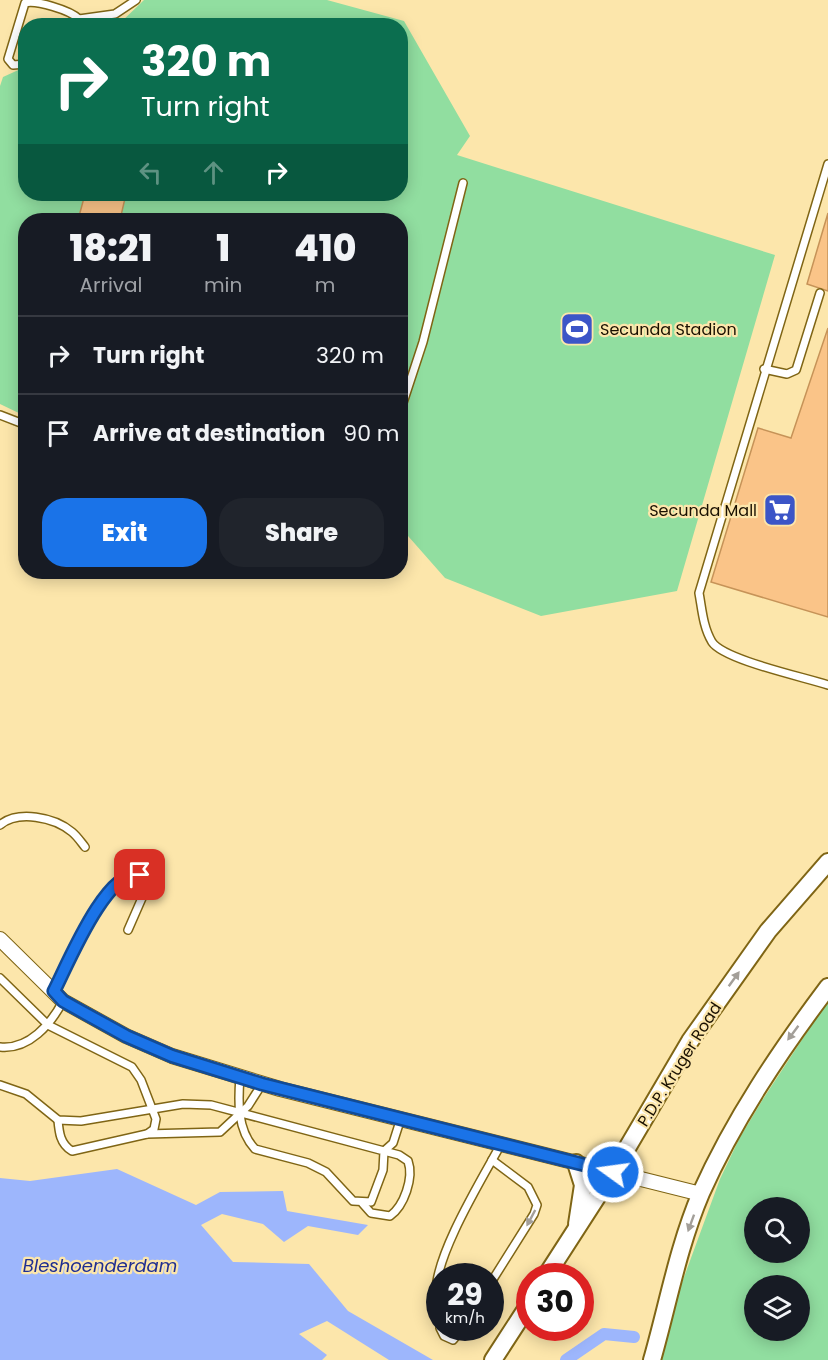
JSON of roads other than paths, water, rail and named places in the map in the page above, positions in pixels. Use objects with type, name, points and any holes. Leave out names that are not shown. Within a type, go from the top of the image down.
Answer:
[{"type":"street","name":"P.D.P. Kruger Road","points":[[555,1263],[613,1172],[690,1041],[768,931],[828,862]]},
{"type":"street","points":[[0,939],[58,996],[126,1036],[162,1052],[262,1084],[701,1194]]},
{"type":"street","points":[[652,1360],[676,1263],[701,1194],[744,1110],[772,1065],[828,987]]},
{"type":"street","points":[[576,1162],[583,1185],[576,1231]]},
{"type":"street","points":[[493,1360],[516,1325]]},
{"type":"lane","points":[[97,18],[115,14],[136,0]]},
{"type":"lane","points":[[18,18],[22,7],[29,1],[73,14],[76,18]]},
{"type":"lane","points":[[18,19],[9,47],[10,63],[18,66]]},
{"type":"lane","points":[[0,45],[9,47]]},
{"type":"lane","points":[[828,164],[764,369],[699,593],[705,626],[713,644],[729,655],[828,685]]},
{"type":"lane","points":[[408,388],[423,342],[463,183]]},
{"type":"lane","points":[[764,369],[787,374],[796,370],[820,293]]},
{"type":"lane","points":[[0,415],[18,422]]},
{"type":"lane","points":[[0,825],[15,816],[42,819],[72,832],[85,847]]},
{"type":"lane","points":[[0,1047],[20,1045],[48,1025],[94,913],[116,883],[125,876],[136,874],[143,879],[143,893],[128,930]]},
{"type":"lane","points":[[0,978],[48,1025],[132,1066],[141,1080],[156,1119],[154,1129],[147,1134]]},
{"type":"lane","points":[[240,1077],[238,1102],[240,1114],[246,1135],[255,1149],[308,1163],[326,1172],[353,1201],[363,1204],[371,1202],[383,1170],[384,1150],[393,1143],[401,1118]]},
{"type":"lane","points":[[58,1120],[60,1135],[66,1148],[72,1151],[147,1134],[212,1134],[225,1129],[240,1114],[262,1084]]},
{"type":"lane","points":[[0,1085],[26,1094],[58,1120],[81,1121],[152,1108],[183,1104],[201,1105],[384,1150],[408,1161],[410,1180],[397,1211],[390,1215],[371,1213],[363,1204]]},
{"type":"lane","points":[[443,1263],[461,1217],[501,1143]]},
{"type":"lane","points":[[492,1160],[528,1186],[537,1205],[534,1214],[503,1263]]},
{"type":"water","name":"Bleshoenderdam","points":[[117,1169],[196,1205],[220,1192],[283,1191],[287,1211],[368,1225],[358,1235],[308,1226],[284,1242],[263,1224],[222,1214],[201,1225],[233,1262],[309,1264],[348,1311],[433,1360],[389,1360],[327,1321],[299,1334],[327,1355],[322,1360],[0,1360],[0,1178],[30,1181]]},
{"type":"waterway","points":[[566,1360],[604,1334],[634,1337]]},
{"type":"place","name":"Secunda Stadion","points":[[577,329]]},
{"type":"place","name":"Secunda Mall","points":[[780,510]]}]
